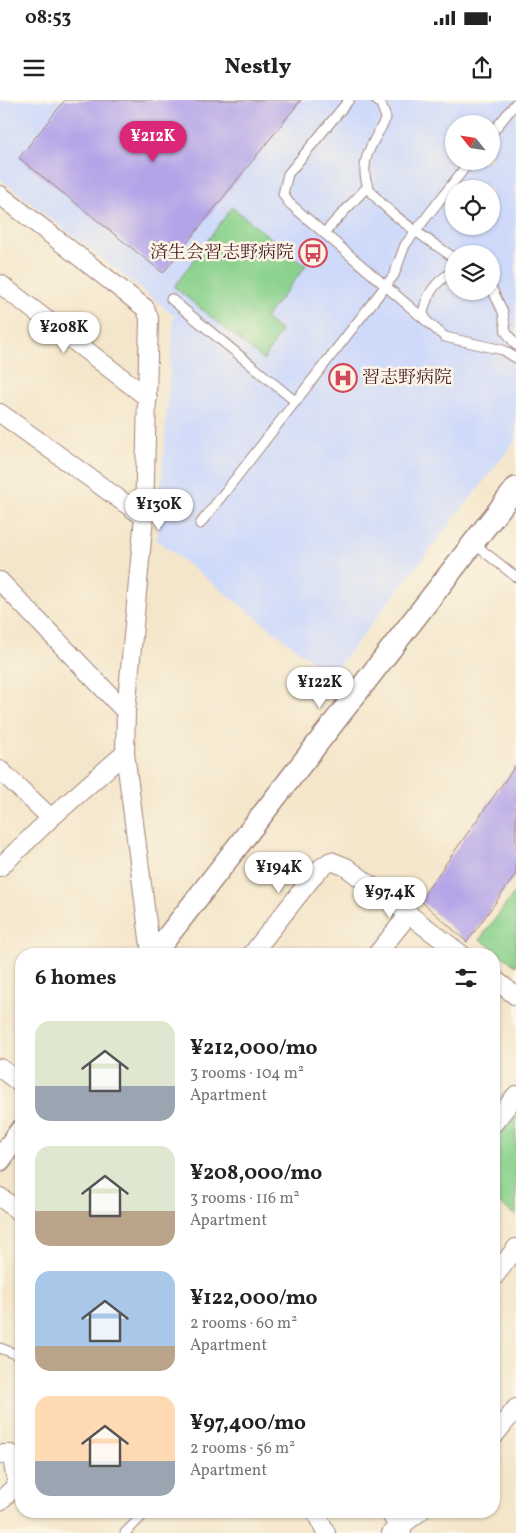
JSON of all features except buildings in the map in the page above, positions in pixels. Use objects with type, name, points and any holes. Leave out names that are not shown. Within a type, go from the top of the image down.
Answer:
[{"type":"street","points":[[0,195],[145,308],[149,318],[144,517],[126,712],[125,753],[151,948]]},
{"type":"street","points":[[0,284],[148,398]]},
{"type":"street","points":[[0,414],[144,517]]},
{"type":"street","points":[[157,948],[516,488]]},
{"type":"street","points":[[0,581],[126,712]]},
{"type":"street","points":[[0,867],[51,818],[125,753]]},
{"type":"street","points":[[0,770],[51,818]]},
{"type":"street","points":[[257,948],[318,870],[331,861],[346,867],[453,948]]},
{"type":"street","points":[[382,948],[409,914]]},
{"type":"street","points":[[500,984],[516,996]]},
{"type":"street","points":[[0,1068],[15,1079]]},
{"type":"street","points":[[500,1116],[516,1095]]},
{"type":"street","points":[[0,1160],[15,1139]]},
{"type":"street","points":[[0,1197],[15,1208]]},
{"type":"street","points":[[500,1269],[516,1248]]},
{"type":"street","points":[[500,1428],[516,1408]]},
{"type":"street","points":[[0,1454],[11,1454],[15,1475]]},
{"type":"street","points":[[0,1501],[15,1487]]},
{"type":"street","points":[[318,1518],[326,1533]]},
{"type":"street","points":[[392,1518],[397,1531],[413,1518]]},
{"type":"lane","points":[[349,100],[288,174],[283,194],[288,203],[445,337],[503,350],[516,358]]},
{"type":"lane","points":[[376,100],[381,104],[386,118],[367,156],[365,172],[368,186],[377,199],[445,251]]},
{"type":"lane","points":[[500,123],[516,103]]},
{"type":"lane","points":[[200,524],[394,275],[401,252],[463,170]]},
{"type":"lane","points":[[324,233],[368,186]]},
{"type":"lane","points":[[428,322],[423,313],[430,292],[437,282],[445,277]]},
{"type":"lane","points":[[171,300],[296,402]]},
{"type":"lane","points":[[498,300],[504,312],[506,332],[516,345]]},
{"type":"lane","points":[[473,543],[515,575]]},
{"type":"lane","points":[[0,1348],[15,1354]]},
{"type":"lane","points":[[125,1533],[140,1518]]},
{"type":"shaded area","name":"習志野病院","points":[[0,100],[516,100],[516,440],[331,676],[157,540],[174,315],[0,179]]},
{"type":"green space","points":[[232,207],[306,266],[265,318],[281,331],[264,360],[174,287]]},
{"type":"green space","points":[[516,891],[516,966],[500,954],[500,948],[492,948],[480,939]]},
{"type":"green space","points":[[516,1101],[516,1216],[500,1204],[500,1124]]},
{"type":"place","name":"済生会習志野病院","points":[[313,253]]},
{"type":"place","name":"習志野病院","points":[[343,378]]}]
